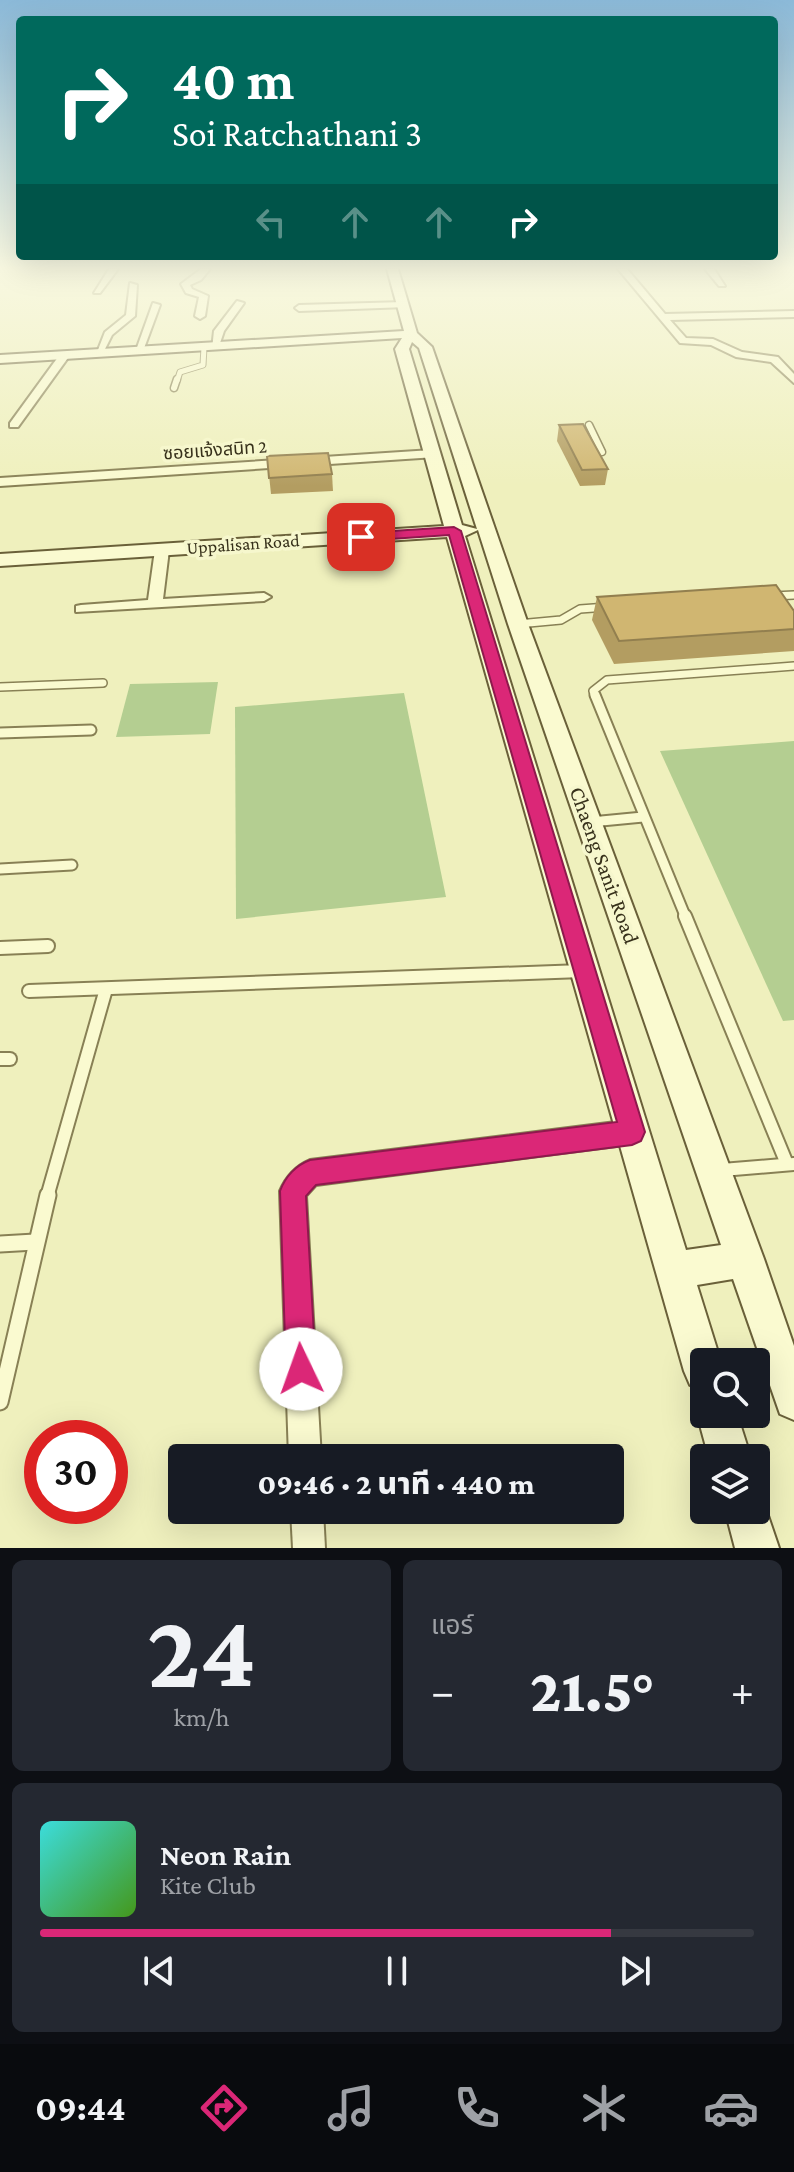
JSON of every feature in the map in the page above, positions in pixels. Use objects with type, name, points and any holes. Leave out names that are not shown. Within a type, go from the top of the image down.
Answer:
[{"type":"main road","points":[[0,359],[299,341]]},
{"type":"main road","name":"Chaeng Sanit Road","points":[[407,341],[402,349],[454,531],[697,1348]]},
{"type":"main road","name":"Chaeng Sanit Road","points":[[419,341],[425,347],[518,624],[715,1170],[794,1400]]},
{"type":"main road","name":"Uppalisan Road","points":[[0,560],[487,529]]},
{"type":"main road","points":[[674,1270],[746,1259]]},
{"type":"main road","points":[[750,1524],[757,1548]]},
{"type":"street","points":[[99,353],[105,341]]},
{"type":"street","points":[[138,351],[142,341]]},
{"type":"street","points":[[210,347],[213,341]]},
{"type":"street","points":[[690,341],[713,342],[740,355],[774,359],[792,376]]},
{"type":"street","points":[[14,425],[65,355]]},
{"type":"street","name":"ซอยแจ้งสนิท 2","points":[[0,482],[432,454]]},
{"type":"street","points":[[155,604],[162,550]]},
{"type":"street","points":[[81,609],[264,597]]},
{"type":"street","points":[[304,1444],[293,1191],[310,1173],[632,1132]]},
{"type":"street","points":[[308,1524],[309,1548]]},
{"type":"lane","points":[[174,388],[180,372],[203,365],[210,347]]},
{"type":"lane","points":[[589,425],[602,452]]},
{"type":"lane","points":[[763,597],[794,595]]},
{"type":"lane","points":[[518,624],[561,620],[580,609],[610,607]]},
{"type":"lane","points":[[715,1170],[790,1164],[593,691],[607,680],[794,666]]},
{"type":"lane","points":[[0,687],[103,683]]},
{"type":"lane","points":[[0,733],[91,730]]},
{"type":"lane","points":[[590,822],[643,817]]},
{"type":"lane","points":[[0,869],[72,865]]},
{"type":"lane","points":[[0,948],[48,946]]},
{"type":"lane","points":[[29,991],[585,971]]},
{"type":"lane","points":[[0,1402],[35,1242],[106,989]]},
{"type":"lane","points":[[0,1244],[35,1242]]},
{"type":"green space","points":[[218,682],[210,734],[116,737],[130,684]]},
{"type":"green space","points":[[404,693],[446,897],[236,919],[235,707]]},
{"type":"green space","points":[[794,741],[794,1020],[783,1021],[660,751]]},
{"type":"building","points":[[583,424],[608,469],[582,470],[559,425]]},
{"type":"building","points":[[328,453],[332,474],[269,478],[267,456]]},
{"type":"building","points":[[776,585],[794,611],[794,629],[619,641],[597,597]]},
{"type":"route","points":[[301,1369],[293,1191],[310,1173],[632,1132],[454,531],[361,537]]}]
